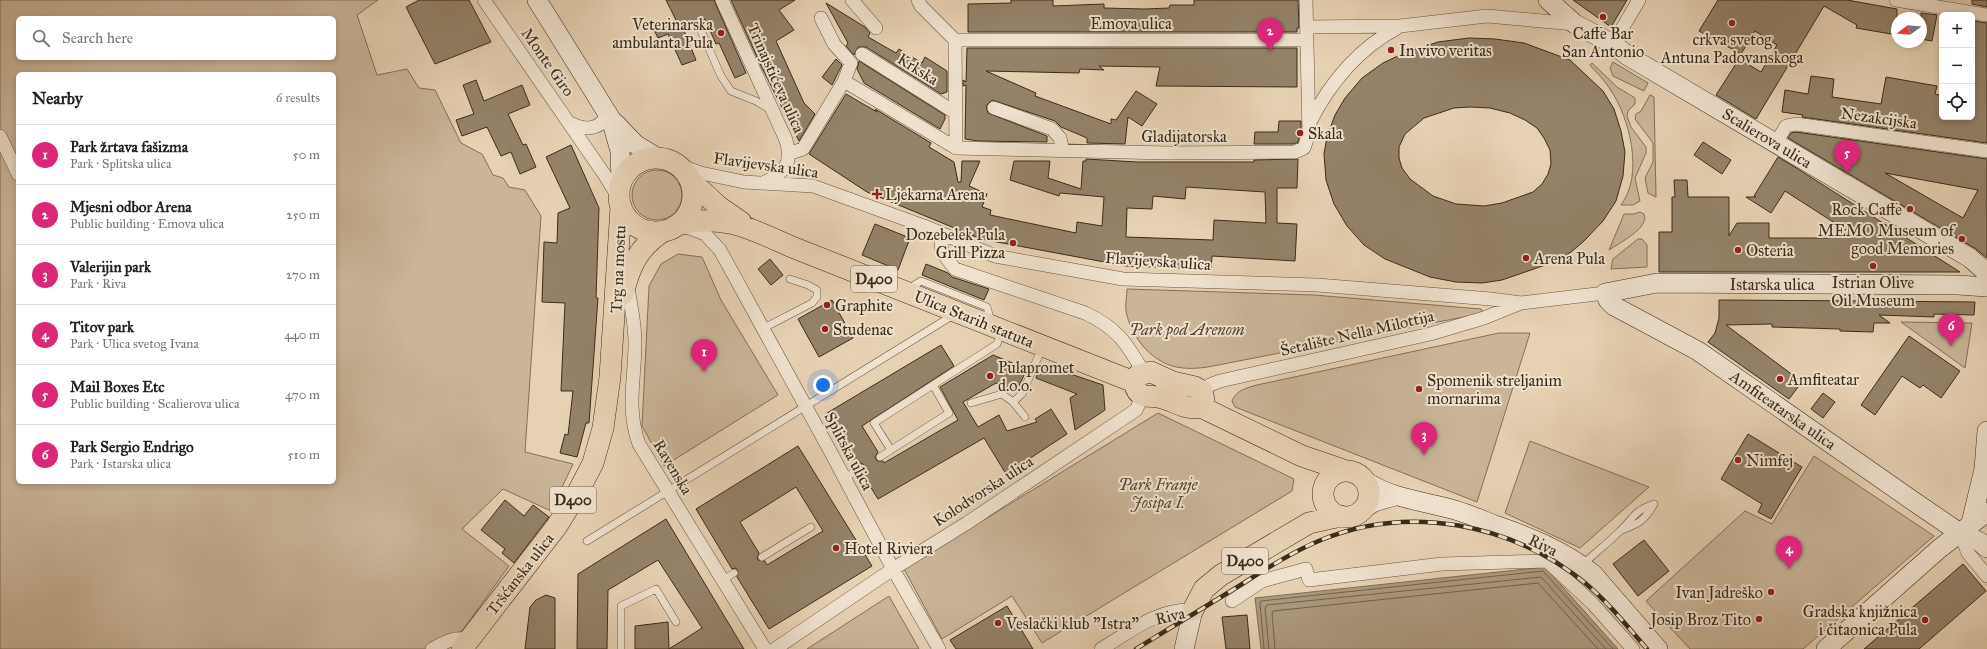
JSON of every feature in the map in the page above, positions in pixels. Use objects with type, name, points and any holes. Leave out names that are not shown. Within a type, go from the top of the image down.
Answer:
[{"type":"main road","points":[[620,196],[627,171],[636,164],[647,159],[667,161]]},
{"type":"main road","name":"D400","points":[[667,161],[684,170],[689,179],[718,206],[748,227]]},
{"type":"main road","name":"Trg na mostu","points":[[615,322],[626,280],[644,245],[687,216],[692,204],[693,192],[689,179]]},
{"type":"main road","name":"Trg na mostu","points":[[620,196],[629,220],[642,229],[652,232],[700,219],[711,219],[748,227]]},
{"type":"main road","name":"Trg na mostu","points":[[615,322],[615,290],[620,196]]},
{"type":"main road","name":"Ulica Starih statuta","points":[[748,227],[904,291],[1140,383],[1160,397],[1184,407],[1194,409],[1201,399],[1302,456],[1346,471]]},
{"type":"main road","name":"Tršćanska ulica","points":[[465,645],[557,526],[579,490],[593,463],[603,428],[610,377],[615,322]]},
{"type":"main road","name":"Ulica Starih statuta","points":[[1302,456],[1315,468],[1322,480],[1324,493]]},
{"type":"main road","name":"D400","points":[[1363,509],[1357,514],[1341,516],[1329,509],[1324,493],[1332,476],[1346,471],[1353,472],[1365,481]]},
{"type":"main road","points":[[1363,509],[1369,496],[1365,481]]},
{"type":"main road","name":"Riva","points":[[1310,523],[1322,505],[1324,493]]},
{"type":"main road","name":"Riva","points":[[1193,610],[1199,597],[1209,583],[1310,523],[1341,516]]},
{"type":"street","name":"Monte Giro","points":[[484,0],[570,123]]},
{"type":"street","points":[[537,0],[610,116],[635,144],[667,161]]},
{"type":"street","name":"Trinajstićeva ulica","points":[[722,0],[773,111],[790,153],[788,163],[782,171],[762,184]]},
{"type":"street","points":[[852,0],[876,28]]},
{"type":"street","points":[[918,0],[921,6],[955,40],[956,148]]},
{"type":"street","points":[[1306,0],[1309,125]]},
{"type":"street","name":"Scalierova ulica","points":[[1548,0],[1575,24],[1613,44],[1628,56],[1970,258],[1987,273]]},
{"type":"street","points":[[1613,44],[1639,0]]},
{"type":"street","points":[[1896,0],[1987,15]]},
{"type":"street","name":"Emova ulica","points":[[955,40],[1307,34],[1400,26],[1487,16],[1575,24]]},
{"type":"street","points":[[790,153],[803,149],[844,81],[851,63],[834,44],[821,18]]},
{"type":"street","points":[[1309,125],[1331,88],[1353,61],[1378,38],[1400,26]]},
{"type":"street","name":"Krkska","points":[[862,54],[956,113]]},
{"type":"street","name":"Gladijatorska","points":[[844,81],[956,148],[1062,152],[1294,152],[1304,148],[1309,125]]},
{"type":"street","points":[[994,108],[1052,129],[1060,138],[1062,152]]},
{"type":"street","points":[[570,123],[581,128],[596,127],[610,116]]},
{"type":"street","points":[[610,116],[620,150],[620,196]]},
{"type":"street","name":"Trg na mostu","points":[[570,123],[620,196]]},
{"type":"street","name":"Nezakcijska","points":[[1776,143],[1786,126],[1796,124],[1987,151]]},
{"type":"street","points":[[0,136],[16,170]]},
{"type":"street","name":"Flavijevska ulica","points":[[667,161],[701,173],[744,182],[813,186],[940,233],[995,256],[1122,279],[1317,285],[1484,298],[1520,303],[1605,293]]},
{"type":"street","name":"Splitska ulica","points":[[670,228],[696,229],[712,240],[720,250],[893,569],[939,649]]},
{"type":"street","points":[[940,233],[942,252],[955,269],[1085,313],[1103,322],[1116,331],[1125,342],[1140,383]]},
{"type":"street","name":"Ravenska","points":[[626,280],[635,342],[630,407],[631,419],[639,444],[765,649]]},
{"type":"street","name":"Istarska ulica","points":[[1605,293],[1657,283],[1958,285],[1987,287]]},
{"type":"street","name":"Amfiteatarska ulica","points":[[1605,293],[1608,300],[1614,306],[1698,351],[1965,528],[1987,548]]},
{"type":"street","name":"Šetalište Nella Milottija","points":[[1201,399],[1210,385],[1220,381],[1430,334],[1484,318],[1520,303]]},
{"type":"street","name":"Kolodvorska ulica","points":[[775,649],[893,569],[967,523],[1136,410],[1140,383]]},
{"type":"street","points":[[1987,431],[1985,476],[1965,528],[1968,553],[1987,576]]},
{"type":"street","name":"Riva","points":[[1365,481],[1378,489],[1395,496],[1460,512],[1540,541],[1582,565],[1593,574],[1658,649]]},
{"type":"street","name":"Riva","points":[[1363,509],[1374,502],[1395,496]]},
{"type":"street","points":[[1826,649],[1965,528],[1987,512]]},
{"type":"street","points":[[1232,601],[1262,581],[1306,569],[1309,580],[1442,564],[1547,561],[1593,604],[1633,649]]},
{"type":"street","name":"Riva","points":[[1102,649],[1146,621],[1180,610],[1193,610]]},
{"type":"street","points":[[1184,649],[1193,610]]},
{"type":"street","name":"Tršćanska ulica","points":[[432,649],[452,639],[459,638],[465,645]]},
{"type":"lane","points":[[699,26],[721,76],[731,91],[756,101],[773,111]]},
{"type":"lane","points":[[762,329],[812,304],[817,298],[817,290],[808,284],[790,279]]},
{"type":"lane","points":[[890,450],[874,423],[997,344],[997,328],[987,307],[921,281],[904,291]]},
{"type":"lane","points":[[587,541],[958,312]]},
{"type":"lane","points":[[1013,402],[1022,394],[1043,346]]},
{"type":"lane","points":[[880,456],[949,413],[933,385]]},
{"type":"lane","points":[[972,403],[1002,394],[1013,402],[1025,417]]},
{"type":"lane","points":[[844,478],[860,468]]},
{"type":"lane","points":[[762,557],[811,527]]},
{"type":"lane","points":[[1582,565],[1622,530]]},
{"type":"lane","points":[[723,580],[734,573]]},
{"type":"lane","points":[[621,649],[621,606],[656,589],[676,622]]},
{"type":"green space","points":[[0,0],[378,0],[357,15],[377,75],[407,69],[419,88],[435,90],[461,143],[482,154],[493,175],[503,178],[509,187],[525,190],[541,216],[525,452],[573,464],[551,511],[503,489],[462,529],[509,566],[462,631],[425,649],[0,649]]},
{"type":"green space","points":[[1613,62],[1648,83],[1644,91],[1613,76],[1610,68]]},
{"type":"green space","points":[[1592,63],[1617,87],[1635,98],[1635,104],[1628,111],[1627,116],[1631,127],[1646,147],[1646,153],[1635,178],[1640,201],[1633,205],[1621,205],[1628,193],[1632,178],[1632,147],[1628,131],[1617,101],[1608,86],[1590,65]]},
{"type":"green space","points":[[1650,95],[1654,97],[1656,197],[1648,193],[1645,178],[1653,162],[1653,143],[1635,119],[1636,114],[1641,111]]},
{"type":"green space","points":[[657,170],[666,172],[677,181],[682,195],[680,204],[671,215],[657,220],[648,218],[637,209],[632,195],[634,186],[643,175]]},
{"type":"green space","points":[[1640,212],[1644,214],[1645,219],[1638,230],[1609,250],[1624,214],[1634,214]]},
{"type":"green space","points":[[1638,239],[1642,239],[1647,245],[1647,267],[1611,269],[1613,259]]},
{"type":"green space","points":[[678,254],[702,257],[721,300],[778,395],[664,466],[642,426],[649,286],[661,264]]},
{"type":"green space","name":"Park pod Arenom","points":[[1127,289],[1314,295],[1481,309],[1484,313],[1208,367],[1186,368],[1172,366],[1163,362],[1146,349],[1139,340],[1133,331],[1126,311]]},
{"type":"green space","points":[[1901,322],[1972,323],[1965,368]]},
{"type":"green space","points":[[1499,333],[1530,333],[1477,502],[1235,407],[1232,401],[1239,392],[1257,385]]},
{"type":"green space","name":"Park Franje Josipa I.","points":[[1158,413],[1294,479],[1292,491],[1042,643],[1012,596],[942,639],[904,569]]},
{"type":"green space","points":[[1530,441],[1649,487],[1580,548],[1505,513]]},
{"type":"green space","points":[[1814,456],[1934,536],[1803,649],[1690,649],[1646,601],[1745,511],[1772,524]]},
{"type":"green space","points":[[889,596],[919,649],[807,649]]},
{"type":"water","points":[[1545,567],[1618,649],[1261,649],[1255,598]]},
{"type":"building","points":[[419,0],[469,0],[491,42],[435,64],[406,7]]},
{"type":"building","name":"Veterinarska ambulanta Pula","points":[[666,0],[714,0],[746,73],[735,78],[719,43],[716,44],[705,19],[683,28],[696,60],[682,65],[668,34],[658,38],[654,30],[676,20]]},
{"type":"building","points":[[731,0],[795,0],[779,10],[794,30],[776,41],[804,103],[815,114],[799,141],[761,66]]},
{"type":"building","points":[[1011,0],[1053,0],[1053,6],[1104,4],[1104,8],[1144,9],[1169,8],[1170,5],[1194,5],[1194,0],[1298,0],[1299,28],[1297,28],[1297,32],[968,32],[968,4],[1011,3]]},
{"type":"building","points":[[1573,0],[1627,0],[1611,27]]},
{"type":"building","points":[[1718,0],[1847,0],[1897,9],[1897,12],[1891,12],[1891,34],[1856,28],[1857,25],[1824,6],[1756,119],[1716,95],[1739,59],[1761,72],[1777,45],[1755,31],[1741,54],[1699,31]]},
{"type":"building","points":[[1972,0],[1987,0],[1987,7],[1972,4]]},
{"type":"building","points":[[826,3],[865,27],[870,33],[868,37],[896,53],[899,49],[922,63],[925,57],[947,71],[947,92],[941,94],[866,47],[858,47],[854,55],[846,46],[848,43]]},
{"type":"building","points":[[1927,14],[1937,15],[1932,41],[1927,40]]},
{"type":"building","points":[[1975,21],[1987,23],[1987,143],[1802,117],[1803,115],[1782,112],[1785,90],[1808,94],[1811,76],[1834,79],[1832,97],[1881,104],[1886,77],[1937,86],[1935,94],[1939,95],[1939,120],[1975,120]]},
{"type":"building","points":[[1469,38],[1495,39],[1524,43],[1570,60],[1603,91],[1614,109],[1621,131],[1625,152],[1623,176],[1616,201],[1603,221],[1584,241],[1571,252],[1554,262],[1502,280],[1482,283],[1456,282],[1430,277],[1385,259],[1364,245],[1347,226],[1334,204],[1326,180],[1324,154],[1327,137],[1335,115],[1345,98],[1362,78],[1383,63],[1404,53],[1438,42]],"holes":[[[1454,108],[1490,108],[1510,113],[1525,120],[1537,128],[1544,138],[1550,150],[1551,164],[1548,174],[1542,184],[1533,192],[1502,203],[1484,206],[1456,204],[1433,196],[1410,179],[1402,168],[1399,158],[1399,147],[1405,134],[1424,118]]]},
{"type":"building","points":[[967,48],[1297,48],[1297,87],[1156,86],[1160,67],[1099,66],[1104,70],[1080,69],[1079,73],[986,71],[1036,93],[1035,96],[1111,124],[1111,119],[1116,120],[1136,91],[1157,104],[1142,126],[1128,117],[1125,144],[1087,143],[1087,138],[1061,127],[1055,121],[992,100],[986,106],[988,113],[1047,136],[1047,142],[978,141],[965,139],[966,85],[963,86],[963,80],[966,82]]},
{"type":"building","points":[[836,59],[842,65],[832,85],[822,77]]},
{"type":"building","points":[[859,61],[945,115],[945,119],[940,129],[864,83],[857,69]]},
{"type":"building","points":[[476,80],[484,101],[522,85],[530,105],[508,114],[523,145],[526,144],[536,167],[520,174],[511,152],[501,156],[487,127],[462,136],[456,120],[474,114],[463,85]]},
{"type":"building","points":[[846,94],[877,112],[875,109],[931,143],[929,147],[954,162],[958,182],[961,182],[962,161],[980,161],[969,186],[987,194],[982,207],[991,210],[990,215],[1076,233],[1077,222],[1102,226],[1104,197],[1060,193],[1059,196],[1010,180],[1014,161],[1050,161],[1048,178],[1081,189],[1083,161],[1086,161],[1086,159],[1137,162],[1254,162],[1254,160],[1298,159],[1297,188],[1277,188],[1277,223],[1297,224],[1295,261],[1212,256],[1211,269],[1126,266],[981,239],[867,192],[809,154]],"holes":[[[1186,187],[1265,192],[1266,223],[1214,220],[1213,240],[1126,237],[1127,208],[1152,209],[1153,196],[1185,199]]]},
{"type":"building","points":[[1279,121],[1301,121],[1301,132],[1298,142],[1293,144],[1254,144],[1255,132],[1278,132]]},
{"type":"building","points":[[1796,132],[1987,159],[1987,258],[1976,249],[1788,138],[1791,133]],"holes":[[[1885,173],[1978,190],[1963,218]]]},
{"type":"building","points":[[1703,142],[1731,160],[1722,174],[1694,155]]},
{"type":"building","points":[[571,145],[599,208],[596,298],[598,298],[589,423],[586,423],[577,457],[560,453],[565,434],[568,435],[573,391],[561,391],[565,303],[542,302],[544,242],[557,243],[558,213],[570,208],[546,157]]},
{"type":"building","points":[[1778,157],[1960,272],[1659,272],[1659,232],[1672,232],[1672,197],[1675,197],[1674,180],[1687,180],[1688,197],[1729,197],[1729,236],[1737,223],[1769,223],[1769,238],[1825,238],[1855,236],[1785,191],[1771,213],[1746,197],[1756,197],[1754,196]]},
{"type":"building","points":[[875,224],[910,238],[898,270],[862,255]]},
{"type":"building","points":[[770,259],[783,275],[771,285],[758,269]]},
{"type":"building","points":[[926,264],[948,273],[952,277],[989,289],[984,300],[922,275]]},
{"type":"building","name":"Studenac","points":[[832,300],[853,338],[819,357],[798,319]]},
{"type":"building","points":[[1719,300],[1975,302],[1974,315],[1934,314],[1934,317],[1879,315],[1890,323],[1874,323],[1873,332],[1840,331],[1840,329],[1772,327],[1772,324],[1726,325],[1802,382],[1789,399],[1708,342],[1715,333],[1719,318]]},
{"type":"building","points":[[1909,336],[1960,371],[1941,398],[1923,385],[1920,388],[1902,376],[1875,415],[1861,405]]},
{"type":"building","points":[[941,345],[954,366],[862,426],[878,452],[875,457],[877,461],[883,461],[884,463],[958,420],[940,387],[993,355],[1027,369],[1016,392],[996,383],[963,402],[978,427],[999,415],[1007,431],[1037,422],[1035,419],[1051,409],[1067,434],[1006,474],[984,438],[878,499],[862,473],[865,470],[864,466],[862,463],[857,464],[827,413]]},
{"type":"building","points":[[1041,364],[1103,385],[1105,410],[1075,430],[1070,398],[1077,394],[1036,378]]},
{"type":"building","points":[[1823,393],[1835,402],[1823,418],[1811,409]]},
{"type":"building","points":[[1748,434],[1802,467],[1771,519],[1758,512],[1762,504],[1721,479]]},
{"type":"building","points":[[798,446],[872,566],[769,629],[737,577],[738,571],[736,568],[732,569],[696,509]],"holes":[[[796,487],[823,531],[767,565],[765,561],[758,560],[757,557],[759,553],[740,522]]]},
{"type":"building","points":[[505,500],[524,516],[533,505],[549,517],[514,563],[502,553],[505,549],[481,530]]},
{"type":"building","points":[[666,519],[744,649],[669,649],[702,628],[658,560],[608,590],[607,649],[577,649],[578,574]]},
{"type":"building","points":[[1644,540],[1669,571],[1638,596],[1613,564]]},
{"type":"building","name":"Gradska knjižnica i čitaonica Pula","points":[[1963,564],[1986,591],[1919,649],[1864,649]]},
{"type":"building","points":[[546,595],[555,598],[555,649],[525,649],[530,607],[536,600]]},
{"type":"building","name":"Veslački klub \"Istra\"","points":[[1007,606],[1033,649],[956,649],[950,640]]},
{"type":"building","points":[[1247,615],[1250,649],[1226,649],[1222,617]]},
{"type":"building","points":[[668,622],[669,649],[635,649],[635,626]]},
{"type":"railway","points":[[1136,649],[1289,555],[1321,540],[1355,529],[1389,523],[1424,522],[1458,526],[1492,534],[1525,546],[1556,562],[1585,583],[1602,598],[1647,649]]},
{"type":"place","name":"Caffe Bar San Antonio","points":[[1603,17]]},
{"type":"place","name":"crkva svetog Antuna Padovanskoga","points":[[1732,23]]},
{"type":"place","name":"Veterinarska ambulanta Pula","points":[[721,33]]},
{"type":"place","name":"In vivo veritas","points":[[1391,50]]},
{"type":"place","name":"Mjesni odbor Arena","points":[[1270,51]]},
{"type":"place","name":"Skala","points":[[1300,133]]},
{"type":"place","name":"Mail Boxes Etc","points":[[1847,173]]},
{"type":"place","name":"Ljekarna Arena","points":[[877,194]]},
{"type":"place","name":"Rock Caffe","points":[[1910,209]]},
{"type":"place","name":"MEMO Museum of good Memories","points":[[1962,239]]},
{"type":"place","name":"Dozebelek Pula Grill Pizza","points":[[1013,243]]},
{"type":"place","name":"Osteria","points":[[1738,250]]},
{"type":"place","name":"Arena Pula","points":[[1526,258]]},
{"type":"place","name":"Istrian Olive Oil Museum","points":[[1873,266]]},
{"type":"place","name":"Graphite","points":[[827,305]]},
{"type":"place","name":"Studenac","points":[[825,329]]},
{"type":"place","name":"Park Sergio Endrigo","points":[[1951,346]]},
{"type":"place","name":"Park žrtava fašizma","points":[[704,372]]},
{"type":"place","name":"Pulapromet d.o.o.","points":[[990,376]]},
{"type":"place","name":"Amfiteatar","points":[[1780,379]]},
{"type":"place","name":"Spomenik streljanim mornarima","points":[[1419,389]]},
{"type":"place","name":"Valerijin park","points":[[1424,455]]},
{"type":"place","name":"Nimfej","points":[[1738,460]]},
{"type":"place","name":"Hotel Riviera","points":[[836,548]]},
{"type":"place","name":"Titov park","points":[[1789,569]]},
{"type":"place","name":"Ivan Jadreško","points":[[1771,592]]},
{"type":"place","name":"Josip Broz Tito","points":[[1759,619]]},
{"type":"place","name":"Gradska knjižnica i čitaonica Pula","points":[[1925,620]]},
{"type":"place","name":"Veslački klub \"Istra\"","points":[[998,623]]}]
